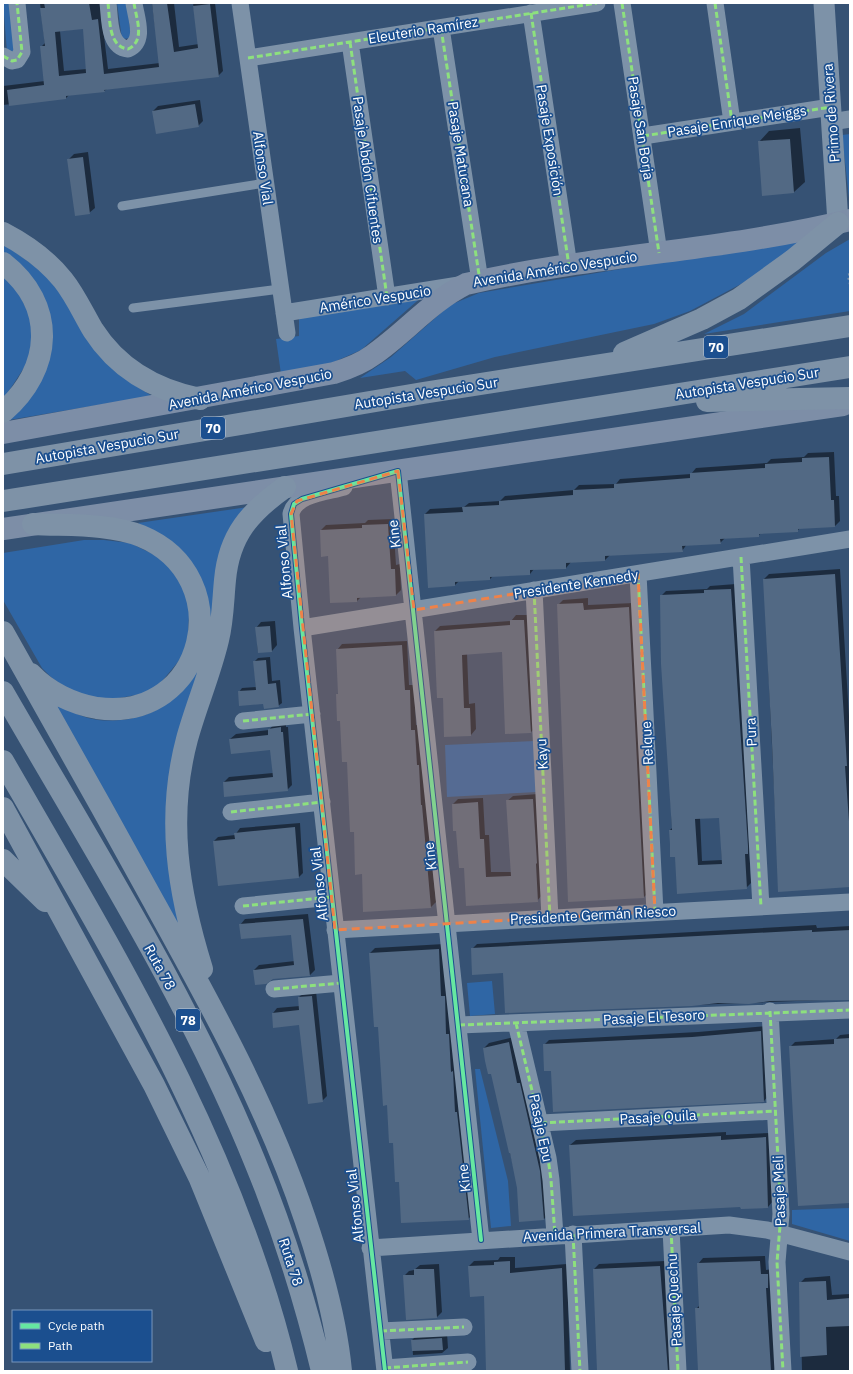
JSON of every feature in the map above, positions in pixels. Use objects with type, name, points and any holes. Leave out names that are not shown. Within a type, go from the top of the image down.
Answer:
[{"type":"highway","points":[[582,368],[634,350],[721,309],[775,274],[844,221]]},
{"type":"highway","points":[[3,233],[33,252],[56,272],[69,288],[99,339],[127,368],[155,386],[175,394],[200,399]]},
{"type":"highway","points":[[3,263],[15,274],[30,293],[38,309],[43,335],[38,362],[31,379],[14,402],[3,412]]},
{"type":"highway","name":"Autopista Vespucio Sur","points":[[3,464],[423,393],[850,326]]},
{"type":"highway","name":"Autopista Vespucio Sur","points":[[3,501],[850,367]]},
{"type":"highway","points":[[622,403],[850,398]]},
{"type":"highway","points":[[214,1010],[187,920],[180,878],[176,808],[182,762],[218,639],[226,570],[232,545],[241,529],[253,514],[285,487]]},
{"type":"highway","points":[[20,662],[43,684],[71,700],[102,708],[132,707],[160,696],[180,678],[194,653],[200,624],[197,595],[190,579],[177,561],[158,544],[140,536],[121,531],[33,524]]},
{"type":"highway","points":[[3,632],[214,1010],[254,1089],[287,1168],[314,1244],[334,1319],[341,1371]]},
{"type":"highway","name":"Ruta 78","points":[[3,692],[158,961],[219,1081],[255,1161],[288,1249],[322,1371]]},
{"type":"highway","name":"78","points":[[3,761],[110,946],[148,1018],[204,1131],[224,1177],[251,1247],[287,1371]]},
{"type":"highway","points":[[3,808],[154,1085],[200,1179],[280,1371]]},
{"type":"highway","points":[[3,860],[30,884],[70,930]]},
{"type":"main road","name":"Avenida Américo Vespucio","points":[[3,433],[314,378],[354,366],[384,347],[424,311],[452,290],[473,282],[795,231],[844,221]]},
{"type":"main road","points":[[3,529],[850,404]]},
{"type":"street","points":[[3,56],[12,61],[17,60],[22,52],[17,3]]},
{"type":"street","points":[[108,3],[113,38],[119,46],[128,49],[136,43],[139,34],[134,3]]},
{"type":"street","name":"Alfonso Vial","points":[[240,3],[287,333]]},
{"type":"street","name":"Eleuterio Ramírez","points":[[248,58],[598,3]]},
{"type":"street","name":"Pasaje San Borja","points":[[622,3],[643,136],[659,253]]},
{"type":"street","points":[[715,3],[732,122]]},
{"type":"street","name":"Primo de Rivera","points":[[824,3],[837,116],[844,221]]},
{"type":"street","name":"Pasaje Exposición","points":[[531,13],[569,266]]},
{"type":"street","name":"Pasaje Matucana","points":[[441,28],[473,282]]},
{"type":"street","name":"Pasaje Abdón Cifuentes","points":[[350,42],[387,297]]},
{"type":"street","name":"Pasaje Enrique Meiggs","points":[[643,136],[732,122],[837,116]]},
{"type":"street","name":"Américo Vespucio","points":[[284,313],[473,282]]},
{"type":"street","name":"Alfonso Vial","points":[[385,1370],[331,897],[291,514],[294,504],[302,499],[398,471]]},
{"type":"street","name":"Kine","points":[[398,471],[448,923],[481,1240]]},
{"type":"street","name":"Presidente Kennedy","points":[[302,628],[850,539]]},
{"type":"street","name":"Pura","points":[[741,557],[761,906]]},
{"type":"street","name":"Relque","points":[[638,574],[655,912]]},
{"type":"street","name":"Kayu","points":[[534,590],[550,918]]},
{"type":"street","points":[[243,721],[312,714]]},
{"type":"street","points":[[232,812],[322,802]]},
{"type":"street","points":[[244,906],[331,897]]},
{"type":"street","name":"Presidente Germán Riesco","points":[[335,930],[850,902]]},
{"type":"street","points":[[274,989],[341,983]]},
{"type":"street","name":"Pasaje El Tesoro","points":[[459,1025],[850,1010]]},
{"type":"street","name":"Pasaje Meli","points":[[770,1012],[781,1214],[777,1262],[783,1371]]},
{"type":"street","name":"Pasaje Epu","points":[[516,1023],[541,1123],[551,1180],[555,1235]]},
{"type":"street","name":"Pasaje Quila","points":[[541,1123],[775,1111]]},
{"type":"street","name":"Avenida Primera Transversal","points":[[370,1248],[555,1235],[741,1225],[780,1233],[850,1252]]},
{"type":"street","name":"Pasaje Quechu","points":[[670,1229],[678,1371]]},
{"type":"street","points":[[573,1234],[580,1371]]},
{"type":"street","points":[[381,1332],[464,1327]]},
{"type":"street","points":[[385,1370],[468,1362]]},
{"type":"lane","points":[[122,206],[265,183]]},
{"type":"lane","points":[[133,308],[280,288]]},
{"type":"path","points":[[850,274],[848,275],[850,284]]},
{"type":"highlighted area","points":[[398,471],[414,610],[638,574],[655,912],[335,930],[291,514],[297,501]]},
{"type":"shaded area","points":[[3,3],[11,3],[17,51],[7,52]]},
{"type":"shaded area","points":[[117,3],[127,3],[131,38],[122,39]]},
{"type":"shaded area","points":[[850,134],[850,198],[849,198],[842,135]]},
{"type":"shaded area","points":[[821,235],[773,267],[690,311],[654,324],[495,357],[416,380],[405,371],[360,378],[391,357],[450,305],[479,293]]},
{"type":"shaded area","points":[[850,239],[850,311],[704,334],[744,314],[826,253]]},
{"type":"shaded area","points":[[3,243],[45,274],[128,381],[152,396],[3,421],[48,351],[3,255]]},
{"type":"shaded area","points":[[3,276],[15,286],[31,318],[31,357],[3,400]]},
{"type":"shaded area","points":[[424,295],[361,350],[318,369],[281,374],[276,339],[299,336],[299,318]]},
{"type":"shaded area","points":[[248,507],[215,613],[191,703],[182,938],[50,698],[78,714],[88,718],[107,721],[130,719],[142,716],[161,707],[168,700],[178,684],[208,628],[155,533],[138,523]]},
{"type":"shaded area","points":[[84,540],[104,540],[130,543],[165,560],[190,598],[187,651],[153,692],[102,701],[65,688],[42,668],[3,600],[3,553]]},
{"type":"shaded area","points":[[534,741],[537,792],[447,797],[445,745]]},
{"type":"shaded area","points":[[492,981],[495,1014],[470,1016],[467,983]]},
{"type":"shaded area","points":[[475,1069],[480,1069],[508,1181],[511,1226],[491,1228]]},
{"type":"shaded area","points":[[850,1208],[850,1241],[792,1224],[792,1210]]},
{"type":"building","points":[[44,3],[89,3],[92,20],[98,19],[104,74],[159,67],[152,3],[167,3],[174,52],[198,48],[193,6],[210,4],[219,77],[104,90],[105,92],[66,96],[66,99],[9,106],[7,90],[44,85],[40,46],[45,46],[40,8],[45,8]],"holes":[[[83,29],[86,73],[59,76],[55,32]]]},
{"type":"building","points":[[195,104],[199,127],[156,134],[152,111]]},
{"type":"building","points":[[790,139],[794,193],[762,196],[758,141]]},
{"type":"building","points":[[83,157],[90,214],[75,216],[67,159]]},
{"type":"building","points":[[829,457],[831,500],[834,500],[835,527],[798,529],[798,532],[759,534],[759,537],[720,539],[721,544],[682,546],[683,552],[605,556],[605,561],[566,563],[566,569],[530,570],[530,575],[490,577],[490,580],[455,582],[455,586],[428,588],[424,514],[463,512],[462,507],[499,505],[499,501],[573,495],[573,490],[614,488],[614,484],[690,478],[690,473],[765,468],[765,464],[802,462],[802,458]]},
{"type":"building","points":[[388,524],[391,569],[395,569],[396,596],[357,598],[357,602],[330,603],[328,556],[321,557],[320,530],[362,528],[362,525]]},
{"type":"building","points":[[835,574],[847,766],[845,766],[850,835],[850,887],[778,892],[763,579]]},
{"type":"building","points":[[731,589],[748,846],[748,854],[745,854],[747,889],[677,894],[675,857],[670,857],[669,830],[672,830],[661,664],[660,595],[704,593],[704,590]],"holes":[[[719,818],[722,864],[698,865],[695,819]]]},
{"type":"building","points":[[583,603],[584,610],[629,607],[644,898],[568,902],[557,604]]},
{"type":"building","points":[[510,620],[524,620],[531,733],[505,734],[502,652],[462,655],[464,708],[470,708],[471,736],[444,737],[443,698],[437,698],[434,631],[510,625]]},
{"type":"building","points":[[270,626],[272,652],[258,653],[255,627]]},
{"type":"building","points":[[402,645],[405,690],[410,690],[411,730],[415,730],[417,765],[419,765],[421,805],[431,908],[363,912],[362,874],[355,875],[354,832],[350,832],[347,762],[342,762],[340,721],[337,721],[336,694],[338,694],[336,649]]},
{"type":"building","points":[[266,660],[268,684],[276,683],[279,707],[264,709],[263,704],[239,706],[238,691],[256,690],[253,661]]},
{"type":"building","points":[[281,727],[281,732],[283,732],[288,791],[224,797],[223,782],[273,777],[270,750],[231,754],[229,739],[268,735],[268,729]]},
{"type":"building","points":[[533,799],[538,902],[466,906],[464,868],[459,868],[456,831],[453,831],[452,804],[478,802],[480,839],[484,839],[486,877],[511,876],[506,800]]},
{"type":"building","points":[[295,827],[299,878],[218,886],[213,841],[235,839],[234,833]]},
{"type":"building","points":[[303,919],[310,976],[273,979],[266,984],[255,985],[253,970],[294,965],[291,935],[241,939],[239,924]]},
{"type":"building","points":[[812,930],[812,932],[850,930],[850,1000],[770,1001],[749,1004],[718,1003],[692,1006],[505,1013],[503,973],[472,975],[471,948]]},
{"type":"building","points":[[439,949],[441,996],[445,996],[446,1034],[449,1034],[455,1112],[457,1112],[469,1220],[401,1223],[399,1182],[395,1182],[393,1143],[389,1143],[387,1105],[383,1106],[378,1027],[374,1027],[369,953]]},
{"type":"building","points":[[312,996],[323,1102],[308,1104],[299,1025],[273,1028],[272,1013],[299,1010],[298,997]]},
{"type":"building","points":[[761,1031],[764,1102],[553,1112],[551,1071],[544,1071],[543,1044],[692,1037]]},
{"type":"building","points":[[850,1038],[850,1203],[798,1206],[789,1046],[834,1044],[834,1039]]},
{"type":"building","points":[[509,1042],[517,1083],[520,1083],[540,1171],[544,1220],[519,1222],[517,1188],[510,1153],[491,1074],[488,1074],[485,1061],[483,1048]]},
{"type":"building","points":[[721,1136],[721,1140],[766,1137],[768,1208],[741,1209],[740,1207],[573,1216],[569,1145]]},
{"type":"building","points":[[510,1261],[510,1273],[562,1268],[565,1371],[486,1371],[484,1296],[470,1297],[468,1266],[494,1265],[494,1262]]},
{"type":"building","points":[[760,1261],[761,1274],[768,1274],[768,1288],[766,1288],[771,1371],[698,1371],[695,1308],[699,1308],[697,1263]]},
{"type":"building","points":[[660,1266],[668,1371],[597,1371],[593,1269]]},
{"type":"building","points":[[414,1269],[434,1269],[437,1318],[406,1320],[403,1275],[414,1275]]},
{"type":"building","points":[[826,1281],[827,1300],[850,1298],[850,1326],[826,1327],[827,1355],[800,1357],[799,1282]]},
{"type":"building","points":[[442,1338],[443,1350],[412,1351],[411,1340]]},
{"type":"marked path","points":[[3,56],[12,61],[17,60],[22,52],[17,3]]},
{"type":"marked path","points":[[108,3],[113,38],[121,47],[128,49],[137,41],[138,35],[138,22],[134,3]]},
{"type":"marked path","points":[[248,58],[597,3]]},
{"type":"marked path","points":[[622,3],[659,253]]},
{"type":"marked path","points":[[715,3],[732,122]]},
{"type":"marked path","points":[[531,13],[569,266]]},
{"type":"marked path","points":[[441,28],[480,281]]},
{"type":"marked path","points":[[350,42],[387,297]]},
{"type":"marked path","points":[[643,136],[831,107]]},
{"type":"marked path","points":[[741,557],[761,907]]},
{"type":"marked path","points":[[638,574],[655,912]]},
{"type":"marked path","points":[[534,590],[550,918]]},
{"type":"marked path","points":[[243,721],[312,714]]},
{"type":"marked path","points":[[231,812],[322,802]]},
{"type":"marked path","points":[[243,906],[331,897]]},
{"type":"marked path","points":[[274,989],[341,983]]},
{"type":"marked path","points":[[459,1025],[850,1010]]},
{"type":"marked path","points":[[770,1011],[781,1214],[777,1262],[783,1371]]},
{"type":"marked path","points":[[516,1023],[548,1158],[555,1235]]},
{"type":"marked path","points":[[541,1123],[775,1111]]},
{"type":"marked path","points":[[671,1229],[678,1371]]},
{"type":"marked path","points":[[573,1234],[580,1371]]},
{"type":"marked path","points":[[381,1331],[464,1327]]},
{"type":"marked path","points":[[385,1368],[468,1362]]},
{"type":"cycle path","points":[[385,1371],[302,628],[291,514],[294,504],[302,499],[398,471],[481,1240]]}]
